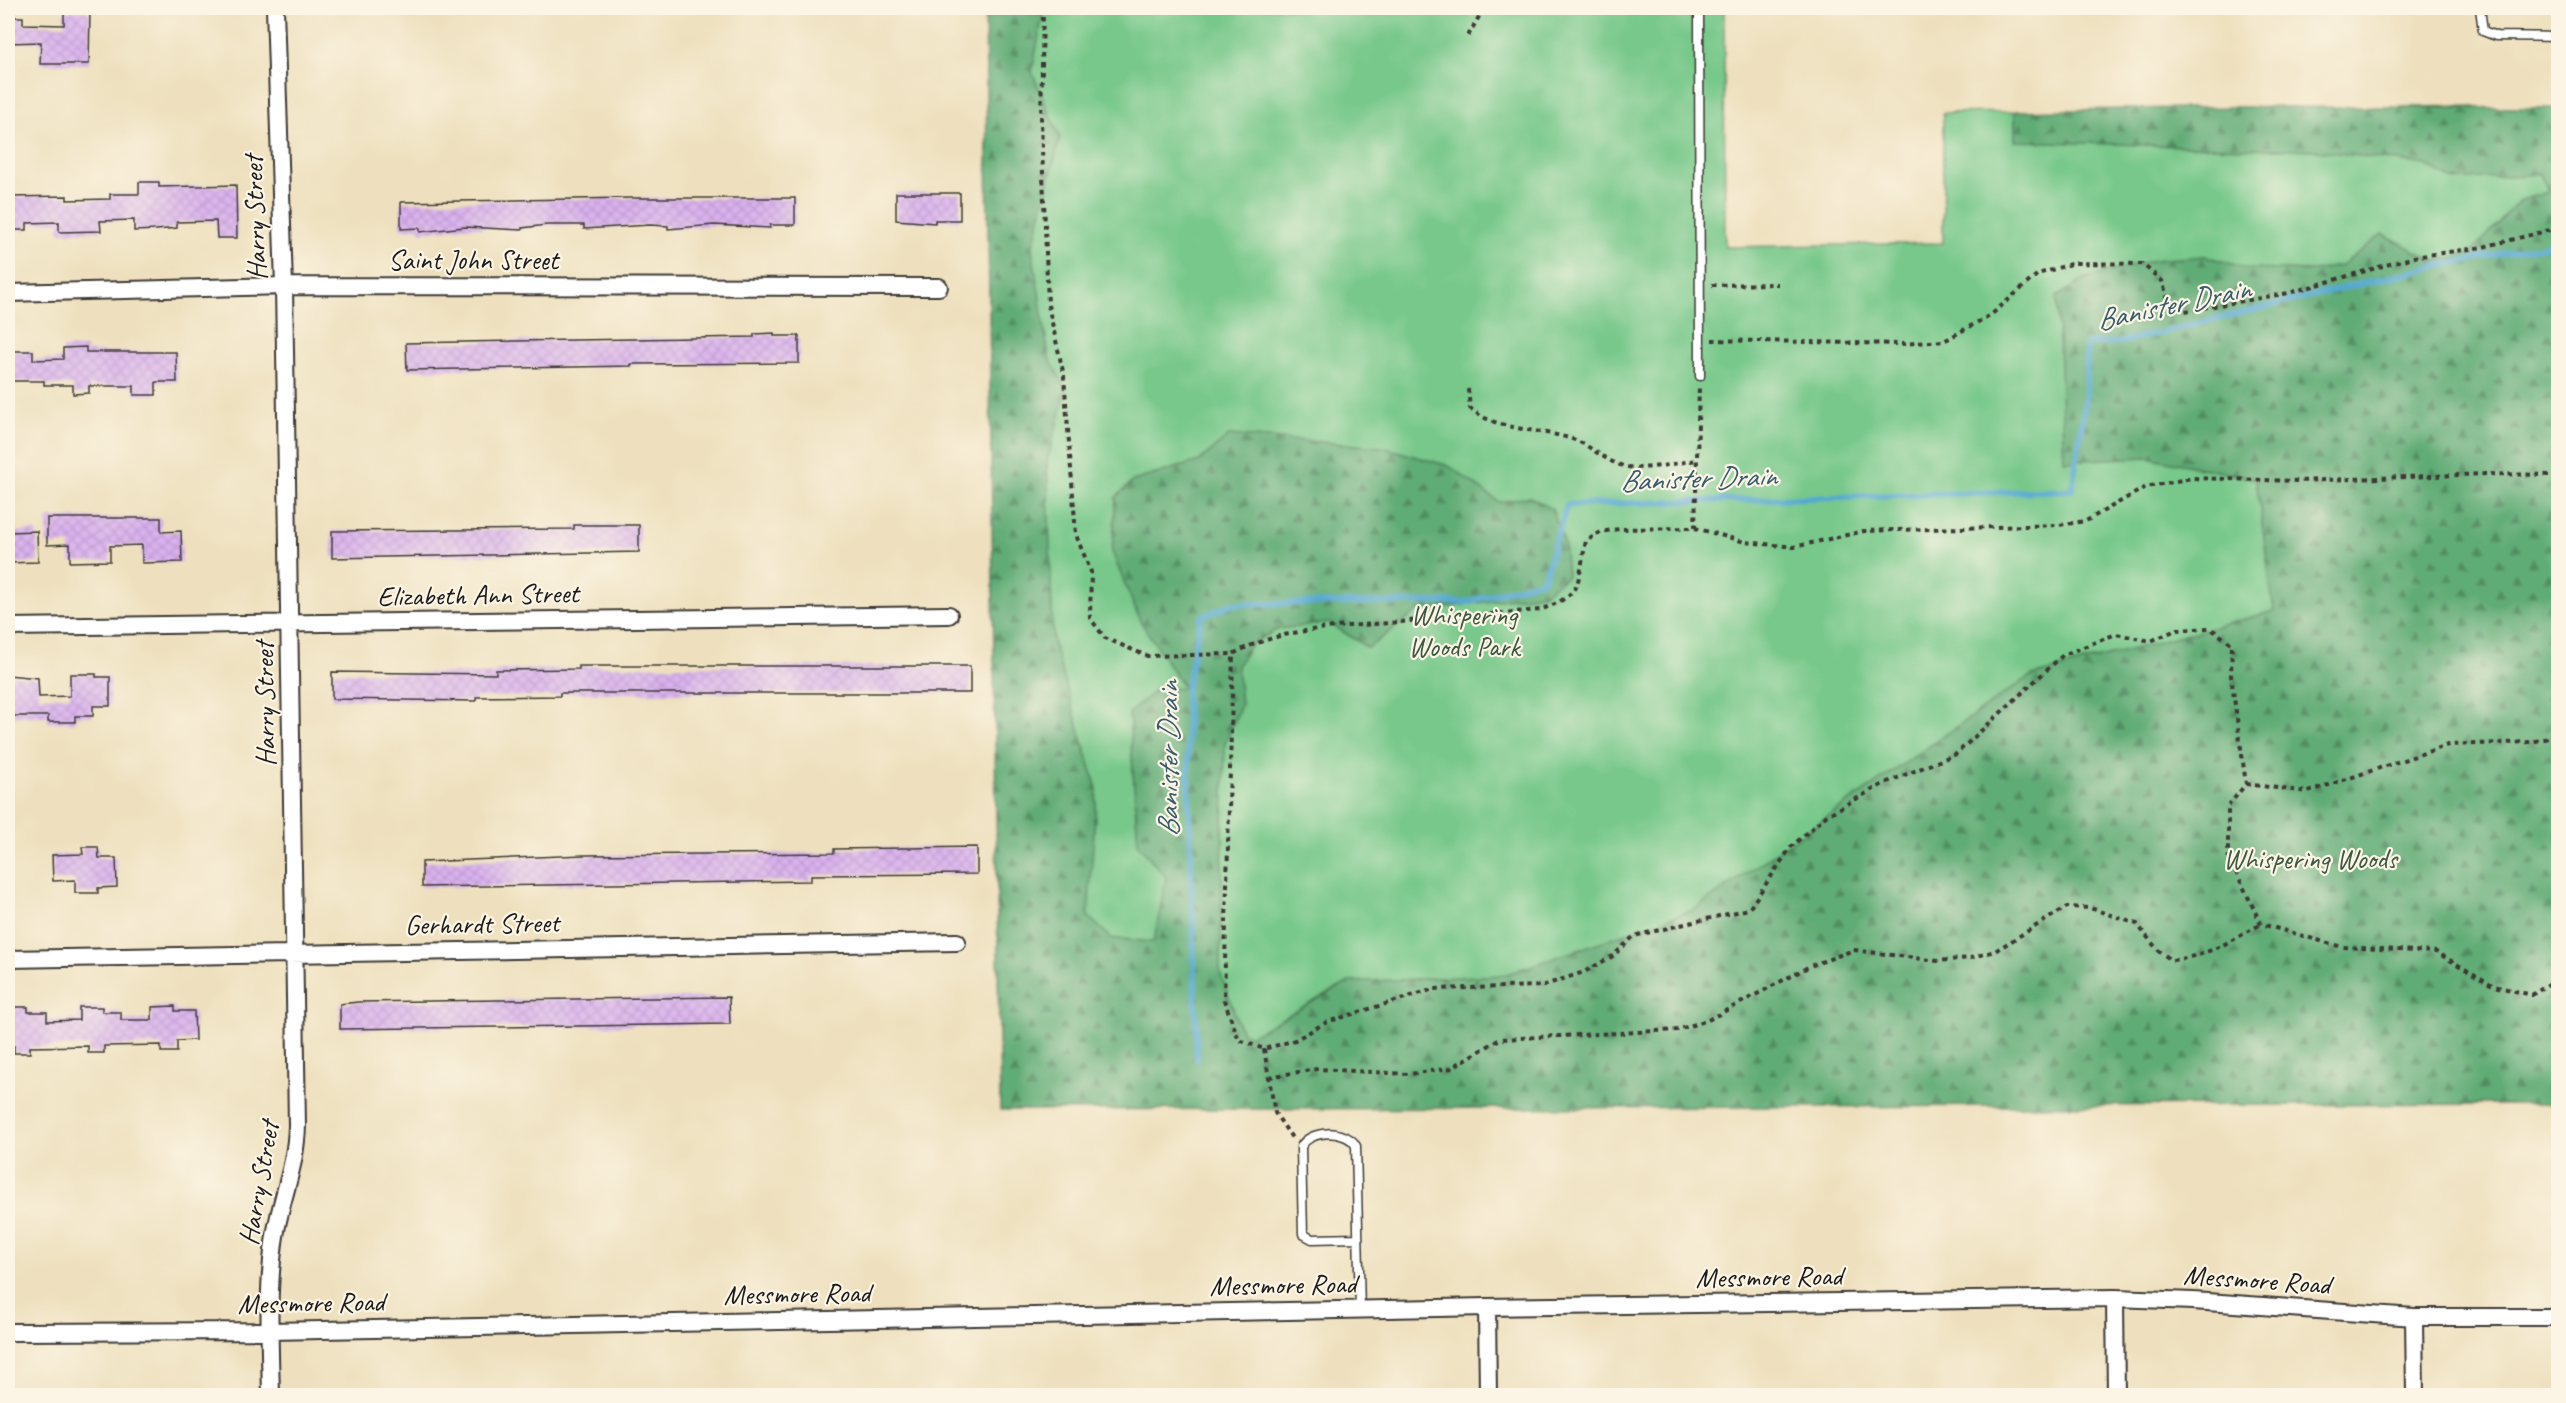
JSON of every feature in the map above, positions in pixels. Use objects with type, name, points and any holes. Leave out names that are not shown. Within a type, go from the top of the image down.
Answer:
[{"type":"street","name":"Harry Street","points":[[271,1395],[270,1330],[274,1240],[297,1149],[296,954],[284,286],[275,8]]},
{"type":"street","name":"Saint John Street","points":[[8,293],[284,286],[939,287]]},
{"type":"street","name":"Elizabeth Ann Street","points":[[8,627],[949,615]]},
{"type":"street","name":"Gerhardt Street","points":[[8,958],[957,942]]},
{"type":"street","name":"Messmore Road","points":[[8,1332],[270,1330],[1487,1307],[2115,1299],[2193,1301],[2414,1317],[2559,1317]]},
{"type":"street","points":[[2115,1299],[2116,1395]]},
{"type":"street","points":[[1487,1307],[1488,1395]]},
{"type":"street","points":[[2414,1317],[2415,1395]]},
{"type":"lane","points":[[1699,8],[1700,376]]},
{"type":"lane","points":[[2480,8],[2483,31],[2496,36],[2559,37]]},
{"type":"lane","points":[[1358,1238],[1312,1239],[1303,1234],[1301,1147],[1305,1140],[1314,1135],[1343,1134],[1352,1138],[1356,1146],[1360,1310]]},
{"type":"path","points":[[1043,8],[1041,122],[1048,305],[1064,376],[1076,535],[1091,572],[1090,618],[1105,638],[1147,656],[1233,654],[1251,644],[1281,634],[1540,610],[1564,602],[1575,590],[1586,541],[1601,532],[1695,528],[1745,542],[1794,547],[1864,531],[2059,525],[2086,521],[2146,487],[2192,478],[2298,481],[2419,475],[2559,475]]},
{"type":"path","points":[[1468,36],[1484,8]]},
{"type":"path","points":[[1699,340],[1902,344],[1944,341],[1992,314],[2038,274],[2074,263],[2142,264],[2162,281],[2170,305],[2185,311],[2289,293],[2414,257],[2483,247],[2559,228]]},
{"type":"path","points":[[1699,285],[1778,284]]},
{"type":"path","points":[[1695,528],[1700,376]]},
{"type":"path","points":[[1468,389],[1470,408],[1482,419],[1576,440],[1607,459],[1628,467],[1697,460]]},
{"type":"path","points":[[1233,654],[1224,1000],[1239,1040],[1264,1049],[1295,1040],[1327,1022],[1434,989],[1542,986],[1584,972],[1613,956],[1634,936],[1749,909],[1791,847],[1827,815],[1885,783],[1956,754],[2063,655],[2116,634],[2151,641],[2176,630],[2210,628],[2232,644],[2231,676],[2247,784],[2228,806],[2228,855],[2261,924]]},
{"type":"path","points":[[2247,784],[2308,792],[2448,745],[2531,742],[2559,736]]},
{"type":"path","points":[[1269,1077],[1317,1069],[1410,1074],[1451,1068],[1500,1040],[1677,1030],[1708,1020],[1810,966],[1854,950],[1938,961],[1970,958],[1995,951],[2067,907],[2090,908],[2137,924],[2157,949],[2171,960],[2193,958],[2221,947],[2261,924],[2342,947],[2436,951],[2494,986],[2532,995],[2559,978]]},
{"type":"path","points":[[1264,1049],[1275,1113],[1285,1130],[1301,1147]]},
{"type":"green space","name":"Whispering Woods","points":[[985,8],[1044,8],[1032,72],[1060,137],[1032,249],[1049,358],[1067,390],[1047,461],[1053,642],[1097,789],[1088,916],[1111,938],[1154,942],[1166,877],[1138,844],[1129,713],[1157,689],[1184,688],[1140,621],[1112,552],[1116,497],[1133,481],[1199,461],[1230,435],[1382,447],[1449,466],[1499,502],[1530,497],[1552,509],[1564,542],[1567,576],[1543,594],[1418,611],[1368,648],[1330,623],[1278,629],[1251,644],[1237,666],[1241,705],[1225,744],[1220,972],[1241,1031],[1250,1036],[1349,982],[1504,975],[1693,910],[2029,677],[2274,611],[2256,479],[2147,457],[2064,461],[2057,297],[2086,278],[2154,260],[2205,256],[2249,269],[2314,271],[2342,265],[2383,234],[2434,261],[2455,257],[2472,252],[2519,201],[2548,192],[2540,174],[2452,180],[2426,165],[2316,150],[2015,141],[2015,111],[2236,107],[2558,108],[2558,1104],[1000,1110]]},
{"type":"green space","name":"Whispering Woods Park","points":[[989,8],[1724,8],[1725,247],[1943,243],[1943,113],[2475,106],[2475,144],[2558,144],[2558,1073],[1007,1098]]},
{"type":"building","points":[[64,11],[90,11],[89,64],[40,64],[41,42],[8,43],[8,17],[23,17],[23,24],[64,25]]},
{"type":"building","points":[[139,182],[159,182],[159,187],[236,185],[237,238],[217,238],[216,221],[177,222],[177,228],[134,231],[134,220],[100,221],[101,231],[59,232],[59,222],[27,223],[27,230],[8,230],[8,197],[67,196],[67,200],[110,199],[110,194],[139,194]]},
{"type":"building","points":[[896,193],[960,193],[960,220],[935,220],[935,223],[896,220]]},
{"type":"building","points":[[795,198],[795,225],[770,225],[770,228],[714,225],[668,229],[668,226],[650,225],[584,229],[584,225],[547,225],[522,228],[522,230],[465,227],[420,232],[420,228],[401,229],[401,202]]},
{"type":"building","points":[[774,333],[774,336],[799,336],[799,363],[631,364],[631,366],[407,370],[406,343],[754,337],[754,334]]},
{"type":"building","points":[[86,347],[86,352],[176,352],[177,382],[156,382],[156,395],[134,395],[134,386],[89,386],[89,393],[73,394],[73,385],[44,385],[44,381],[8,381],[8,351],[33,351],[33,360],[63,359],[63,348]]},
{"type":"building","points":[[47,518],[161,518],[161,532],[181,531],[182,562],[142,563],[142,545],[110,546],[110,561],[70,562],[70,544],[47,545]]},
{"type":"building","points":[[574,525],[639,525],[639,552],[332,558],[332,531],[574,529]]},
{"type":"building","points":[[37,531],[38,562],[8,563],[8,532]]},
{"type":"building","points":[[579,666],[970,666],[970,693],[560,693],[560,696],[476,697],[476,701],[332,699],[332,672],[496,674],[496,670],[579,669]]},
{"type":"building","points":[[70,674],[96,674],[96,677],[110,677],[110,706],[93,706],[93,716],[75,716],[75,722],[48,722],[48,716],[8,716],[8,675],[38,678],[39,697],[70,696]]},
{"type":"building","points":[[82,847],[98,847],[99,858],[116,858],[117,887],[98,888],[98,893],[75,893],[75,880],[53,881],[52,855],[83,854]]},
{"type":"building","points":[[977,847],[977,874],[811,875],[811,881],[422,887],[422,862],[584,855],[834,853],[834,849]]},
{"type":"building","points":[[729,997],[730,1024],[340,1029],[340,1004],[358,1002]]},
{"type":"building","points":[[175,1006],[175,1011],[194,1011],[195,1040],[177,1041],[177,1052],[161,1052],[161,1045],[104,1046],[104,1053],[88,1053],[88,1046],[30,1047],[30,1053],[14,1053],[14,1046],[8,1046],[8,1007],[28,1007],[28,1012],[47,1012],[47,1021],[79,1020],[79,1007],[102,1007],[102,1012],[121,1012],[121,1020],[152,1020],[152,1007]]},
{"type":"waterway","name":"Banister Drain","points":[[1197,1059],[1186,690],[1201,617],[1232,604],[1468,602],[1543,580],[1567,505],[2072,490],[2086,395],[2087,344],[2121,342],[2431,267],[2558,243]]}]
